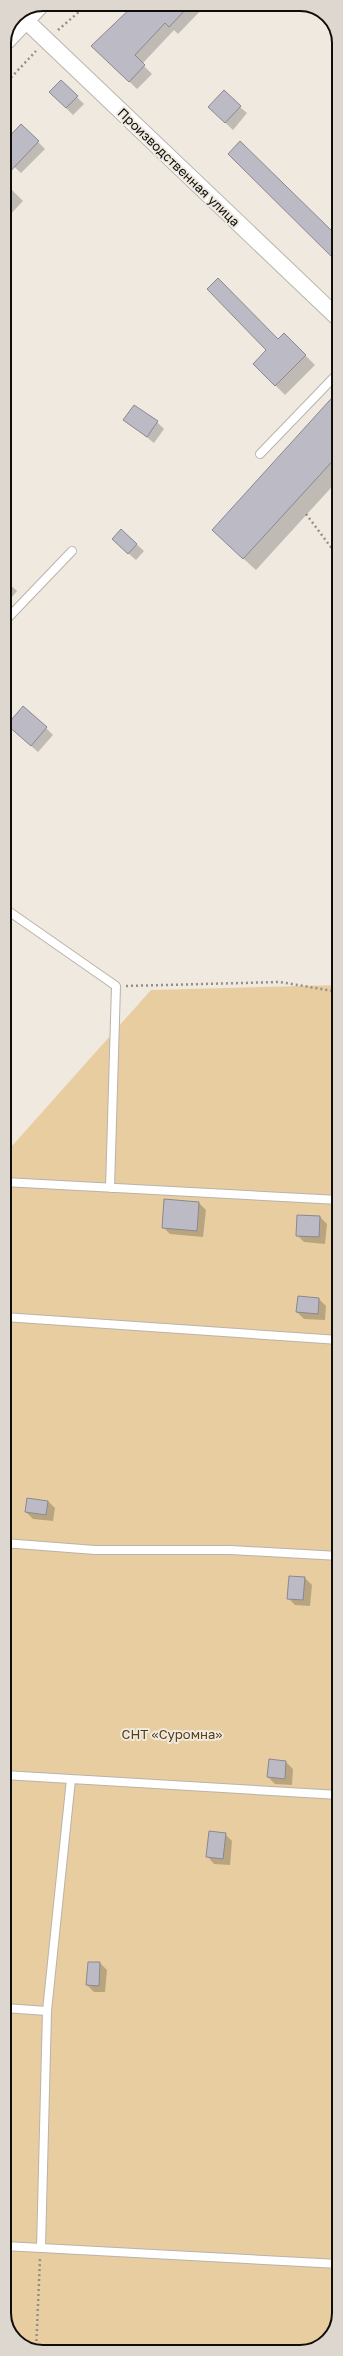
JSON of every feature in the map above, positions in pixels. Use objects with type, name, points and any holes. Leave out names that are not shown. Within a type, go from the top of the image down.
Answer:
[{"type":"street","name":"Производственная улица","points":[[23,17],[332,313]]},
{"type":"street","points":[[13,31],[22,18]]},
{"type":"lane","points":[[260,454],[332,379]]},
{"type":"lane","points":[[11,614],[72,551]]},
{"type":"lane","points":[[11,913],[116,986],[110,1188]]},
{"type":"lane","points":[[11,1182],[332,1200]]},
{"type":"lane","points":[[11,1317],[332,1340]]},
{"type":"lane","points":[[11,1544],[95,1550],[231,1550],[332,1556]]},
{"type":"lane","points":[[11,1775],[332,1795]]},
{"type":"lane","points":[[41,2248],[47,2010],[71,1779]]},
{"type":"lane","points":[[11,2008],[47,2010]]},
{"type":"lane","points":[[11,2246],[332,2264]]},
{"type":"path","points":[[11,78],[46,40],[80,11]]},
{"type":"path","points":[[306,514],[332,549]]},
{"type":"path","points":[[116,986],[175,986],[280,982],[332,991]]},
{"type":"path","points":[[36,2344],[41,2248]]},
{"type":"green space","name":"СНТ «Суромна»","points":[[332,985],[332,2313],[328,2329],[324,2334],[314,2342],[304,2345],[41,2345],[25,2340],[15,2329],[11,2317],[11,1147],[151,990]]},
{"type":"building","points":[[128,11],[184,11],[169,27],[165,23],[135,55],[145,65],[129,82],[91,46]]},
{"type":"building","points":[[61,80],[78,96],[66,108],[49,92]]},
{"type":"building","points":[[224,90],[241,106],[225,123],[208,107]]},
{"type":"building","points":[[21,124],[39,141],[11,171],[11,135]]},
{"type":"building","points":[[240,141],[332,231],[332,257],[228,154]]},
{"type":"building","points":[[218,278],[278,339],[284,333],[306,355],[275,386],[253,364],[266,350],[207,289]]},
{"type":"building","points":[[332,398],[332,462],[243,559],[212,530]]},
{"type":"building","points":[[134,405],[158,421],[147,437],[123,420]]},
{"type":"building","points":[[121,529],[137,544],[128,554],[112,539]]},
{"type":"building","points":[[23,706],[47,727],[31,746],[11,728],[11,720]]},
{"type":"building","points":[[164,1199],[199,1202],[197,1231],[162,1228]]},
{"type":"building","points":[[297,1215],[320,1216],[319,1237],[296,1236]]},
{"type":"building","points":[[298,1296],[319,1298],[318,1314],[296,1312]]},
{"type":"building","points":[[27,1498],[48,1501],[46,1515],[25,1512]]},
{"type":"building","points":[[289,1576],[305,1577],[303,1600],[287,1599]]},
{"type":"building","points":[[269,1759],[286,1761],[285,1779],[267,1777]]},
{"type":"building","points":[[209,1831],[226,1833],[223,1859],[206,1857]]},
{"type":"building","points":[[88,1962],[100,1962],[99,1986],[86,1985]]}]
